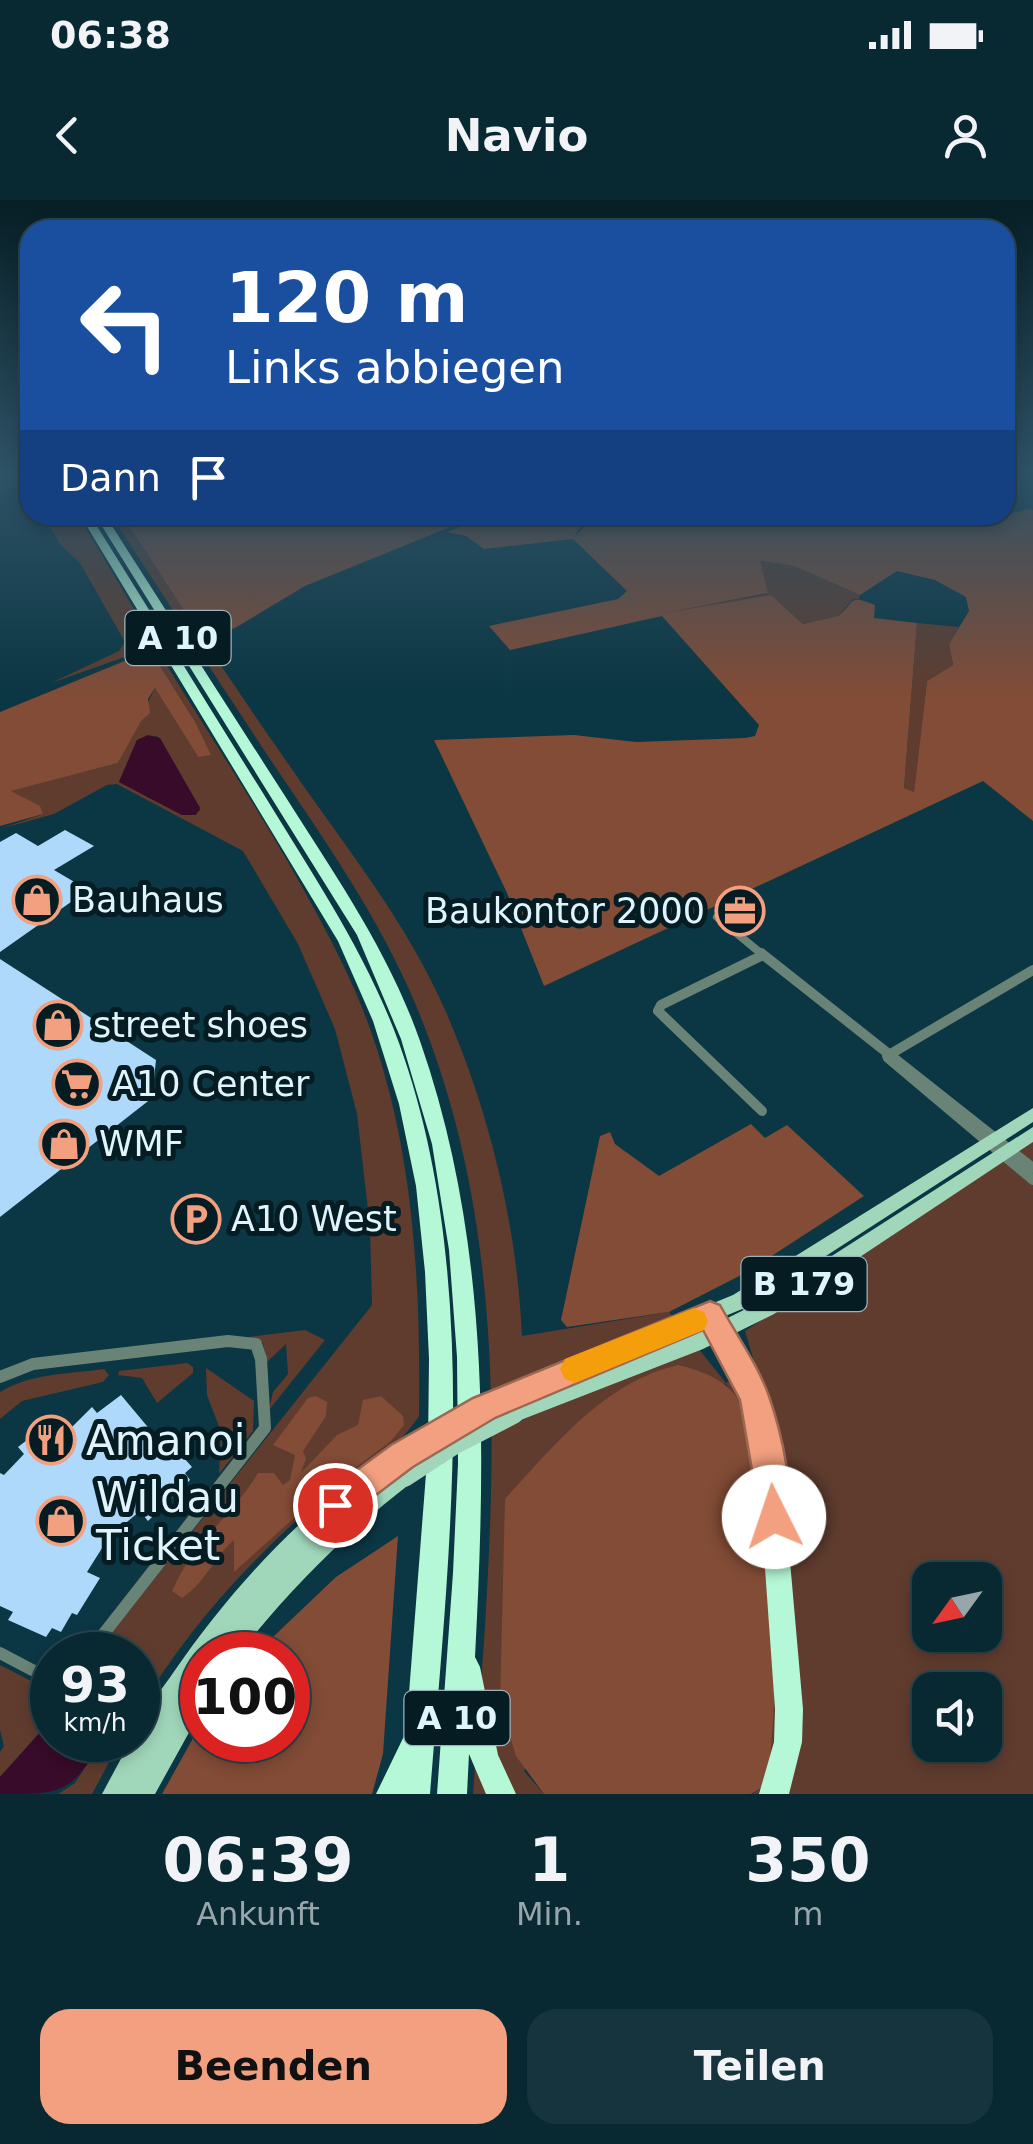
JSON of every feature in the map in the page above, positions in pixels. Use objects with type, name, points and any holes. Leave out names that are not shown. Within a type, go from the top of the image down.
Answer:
[{"type":"highway","name":"A 10","points":[[105,547],[346,940],[372,994],[408,1103],[423,1168],[438,1342],[436,1518],[415,1794]]},
{"type":"highway","name":"A 10","points":[[121,547],[366,935],[392,988],[432,1096],[458,1228],[471,1373],[469,1515],[452,1794]]},
{"type":"highway","points":[[716,1323],[754,1397],[770,1470],[789,1709],[788,1742],[774,1794]]},
{"type":"highway","points":[[461,1642],[484,1757],[501,1794]]},
{"type":"highway","points":[[391,1794],[420,1733]]},
{"type":"main road","name":"B 179","points":[[115,1794],[144,1736],[223,1619],[300,1536],[403,1466],[453,1444],[509,1406],[716,1323],[767,1308],[998,1147],[1033,1114]]},
{"type":"main road","name":"B 179","points":[[998,1147],[1033,1134]]},
{"type":"main road","name":"B 179","points":[[241,1632],[269,1596],[403,1466]]},
{"type":"main road","points":[[141,1794],[180,1725]]},
{"type":"street","points":[[717,917],[1033,1180]]},
{"type":"street","points":[[762,1111],[658,1011],[662,1005],[763,955]]},
{"type":"street","points":[[887,1056],[1033,970]]},
{"type":"street","points":[[998,1147],[1033,1168]]},
{"type":"street","points":[[0,1377],[33,1364],[228,1341],[256,1344],[261,1360],[265,1428],[105,1632]]},
{"type":"street","points":[[0,1653],[30,1669]]},
{"type":"shaded area","points":[[64,547],[97,547],[156,646],[51,683],[119,651],[125,642],[80,563]]},
{"type":"shaded area","points":[[132,547],[143,547],[372,883],[430,978],[462,1050],[499,1171],[514,1253],[522,1336],[669,1312],[726,1383],[756,1368],[745,1331],[1033,1142],[1033,1794],[752,1794],[766,1785],[765,1530],[746,1412],[725,1383],[524,1771],[544,1794],[473,1794],[487,1594],[491,1393],[485,1294],[471,1195],[449,1098],[415,1003],[366,907]]},
{"type":"shaded area","points":[[143,547],[400,547],[305,586],[235,628],[202,638]]},
{"type":"shaded area","points":[[582,547],[1033,547],[1033,821],[983,781],[544,986],[507,893],[434,740],[574,735],[636,742],[755,736],[759,725],[662,616],[510,650],[489,626],[618,599],[627,591]],"holes":[[[760,561],[794,566],[860,595],[897,571],[935,580],[966,597],[969,611],[949,644],[953,665],[927,681],[914,792],[904,788],[917,623],[874,618],[875,605],[856,600],[838,616],[803,624],[771,595],[659,614],[768,593]]]},
{"type":"shaded area","points":[[759,561],[794,566],[860,595],[859,599],[853,599],[838,616],[803,624],[771,595],[662,616],[658,613],[767,594]]},
{"type":"shaded area","points":[[917,623],[959,627],[949,644],[953,665],[927,681],[914,793],[904,788]]},
{"type":"shaded area","points":[[158,651],[303,889],[346,971],[386,1078],[399,1133],[414,1245],[419,1416],[396,1443],[321,1499],[259,1556],[193,1632],[180,1632],[180,1649],[160,1677],[160,1632],[112,1632],[372,1305],[370,1227],[357,1114],[335,1029],[298,944],[243,851],[117,784],[107,785],[54,814],[0,829],[43,814],[9,791],[118,763],[155,688],[198,757],[194,720],[153,655],[125,661],[0,712],[131,658]],"holes":[[[157,736],[200,811],[182,815],[119,782],[137,740]]]},
{"type":"shaded area","points":[[153,655],[211,755],[198,757],[155,688],[148,699],[150,713],[141,721],[118,763],[11,791],[40,806],[43,814],[0,826],[0,712],[125,661]]},
{"type":"shaded area","points":[[148,735],[160,738],[200,808],[196,815],[182,815],[119,782],[137,740]]},
{"type":"shaded area","points":[[751,1124],[765,1138],[787,1125],[864,1196],[747,1272],[669,1312],[567,1327],[561,1320],[600,1136],[610,1132],[615,1144],[659,1176]]},
{"type":"shaded area","points":[[305,1330],[325,1340],[269,1410],[273,1392],[288,1374],[286,1344],[267,1362],[263,1343],[248,1337]]},
{"type":"shaded area","points":[[187,1363],[193,1367],[193,1373],[157,1403],[142,1378],[118,1375],[119,1371]]},
{"type":"shaded area","points":[[678,1365],[709,1375],[726,1386],[740,1401],[750,1425],[773,1628],[774,1708],[766,1785],[751,1794],[544,1794],[516,1756],[500,1704],[505,1499],[582,1418],[627,1386]]},
{"type":"shaded area","points":[[206,1368],[254,1401],[253,1431],[219,1474],[221,1432],[207,1395]]},
{"type":"shaded area","points":[[104,1369],[109,1375],[103,1382],[22,1401],[0,1419],[0,1392],[12,1386],[51,1375]]},
{"type":"shaded area","points":[[316,1396],[327,1402],[326,1416],[303,1451],[306,1458],[301,1473],[337,1435],[358,1425],[363,1400],[381,1396],[403,1416],[404,1425],[391,1441],[323,1492],[234,1572],[234,1540],[190,1592],[182,1598],[172,1591],[201,1543],[258,1473],[274,1473],[283,1485],[290,1480],[295,1455],[273,1445],[308,1398]]},
{"type":"shaded area","points":[[398,1536],[383,1754],[372,1794],[162,1794],[180,1762],[310,1762],[310,1632],[278,1632],[336,1577]]},
{"type":"shaded area","points":[[0,1665],[30,1680],[30,1744],[0,1777],[0,1752],[4,1746],[0,1730]]},
{"type":"shaded area","points":[[30,1744],[30,1762],[88,1762],[73,1781],[52,1791],[0,1794],[0,1777]]},
{"type":"shaded area","points":[[89,1762],[109,1762],[92,1794],[58,1794],[75,1783]]},
{"type":"building","name":"Bauhaus","points":[[65,830],[94,846],[54,870],[88,890],[0,952],[0,842],[16,833],[38,846]]},
{"type":"building","name":"A10 Center","points":[[0,959],[156,1060],[152,1098],[0,1217]]},
{"type":"building","points":[[121,1395],[162,1444],[168,1440],[192,1467],[185,1473],[190,1480],[148,1521],[140,1511],[109,1537],[87,1572],[100,1578],[77,1615],[72,1613],[61,1632],[52,1628],[49,1632],[35,1632],[8,1620],[13,1612],[0,1606],[0,1473],[4,1475],[24,1454],[18,1447],[58,1418],[69,1430],[92,1407],[97,1413]]},
{"type":"slow traffic","points":[[575,1369],[694,1321]]},
{"type":"place","name":"Bauhaus","points":[[37,900]]},
{"type":"place","name":"Baukontor 2000","points":[[740,911]]},
{"type":"place","name":"street shoes","points":[[58,1025]]},
{"type":"place","name":"A10 Center","points":[[77,1084]]},
{"type":"place","name":"WMF","points":[[64,1144]]},
{"type":"place","name":"A10 West","points":[[196,1219]]},
{"type":"place","name":"Amanoi","points":[[51,1440]]},
{"type":"place","name":"Wildau Ticket","points":[[61,1521]]},
{"type":"route","points":[[335,1505],[402,1456],[484,1408],[710,1314],[754,1397],[770,1470],[774,1517]]}]
